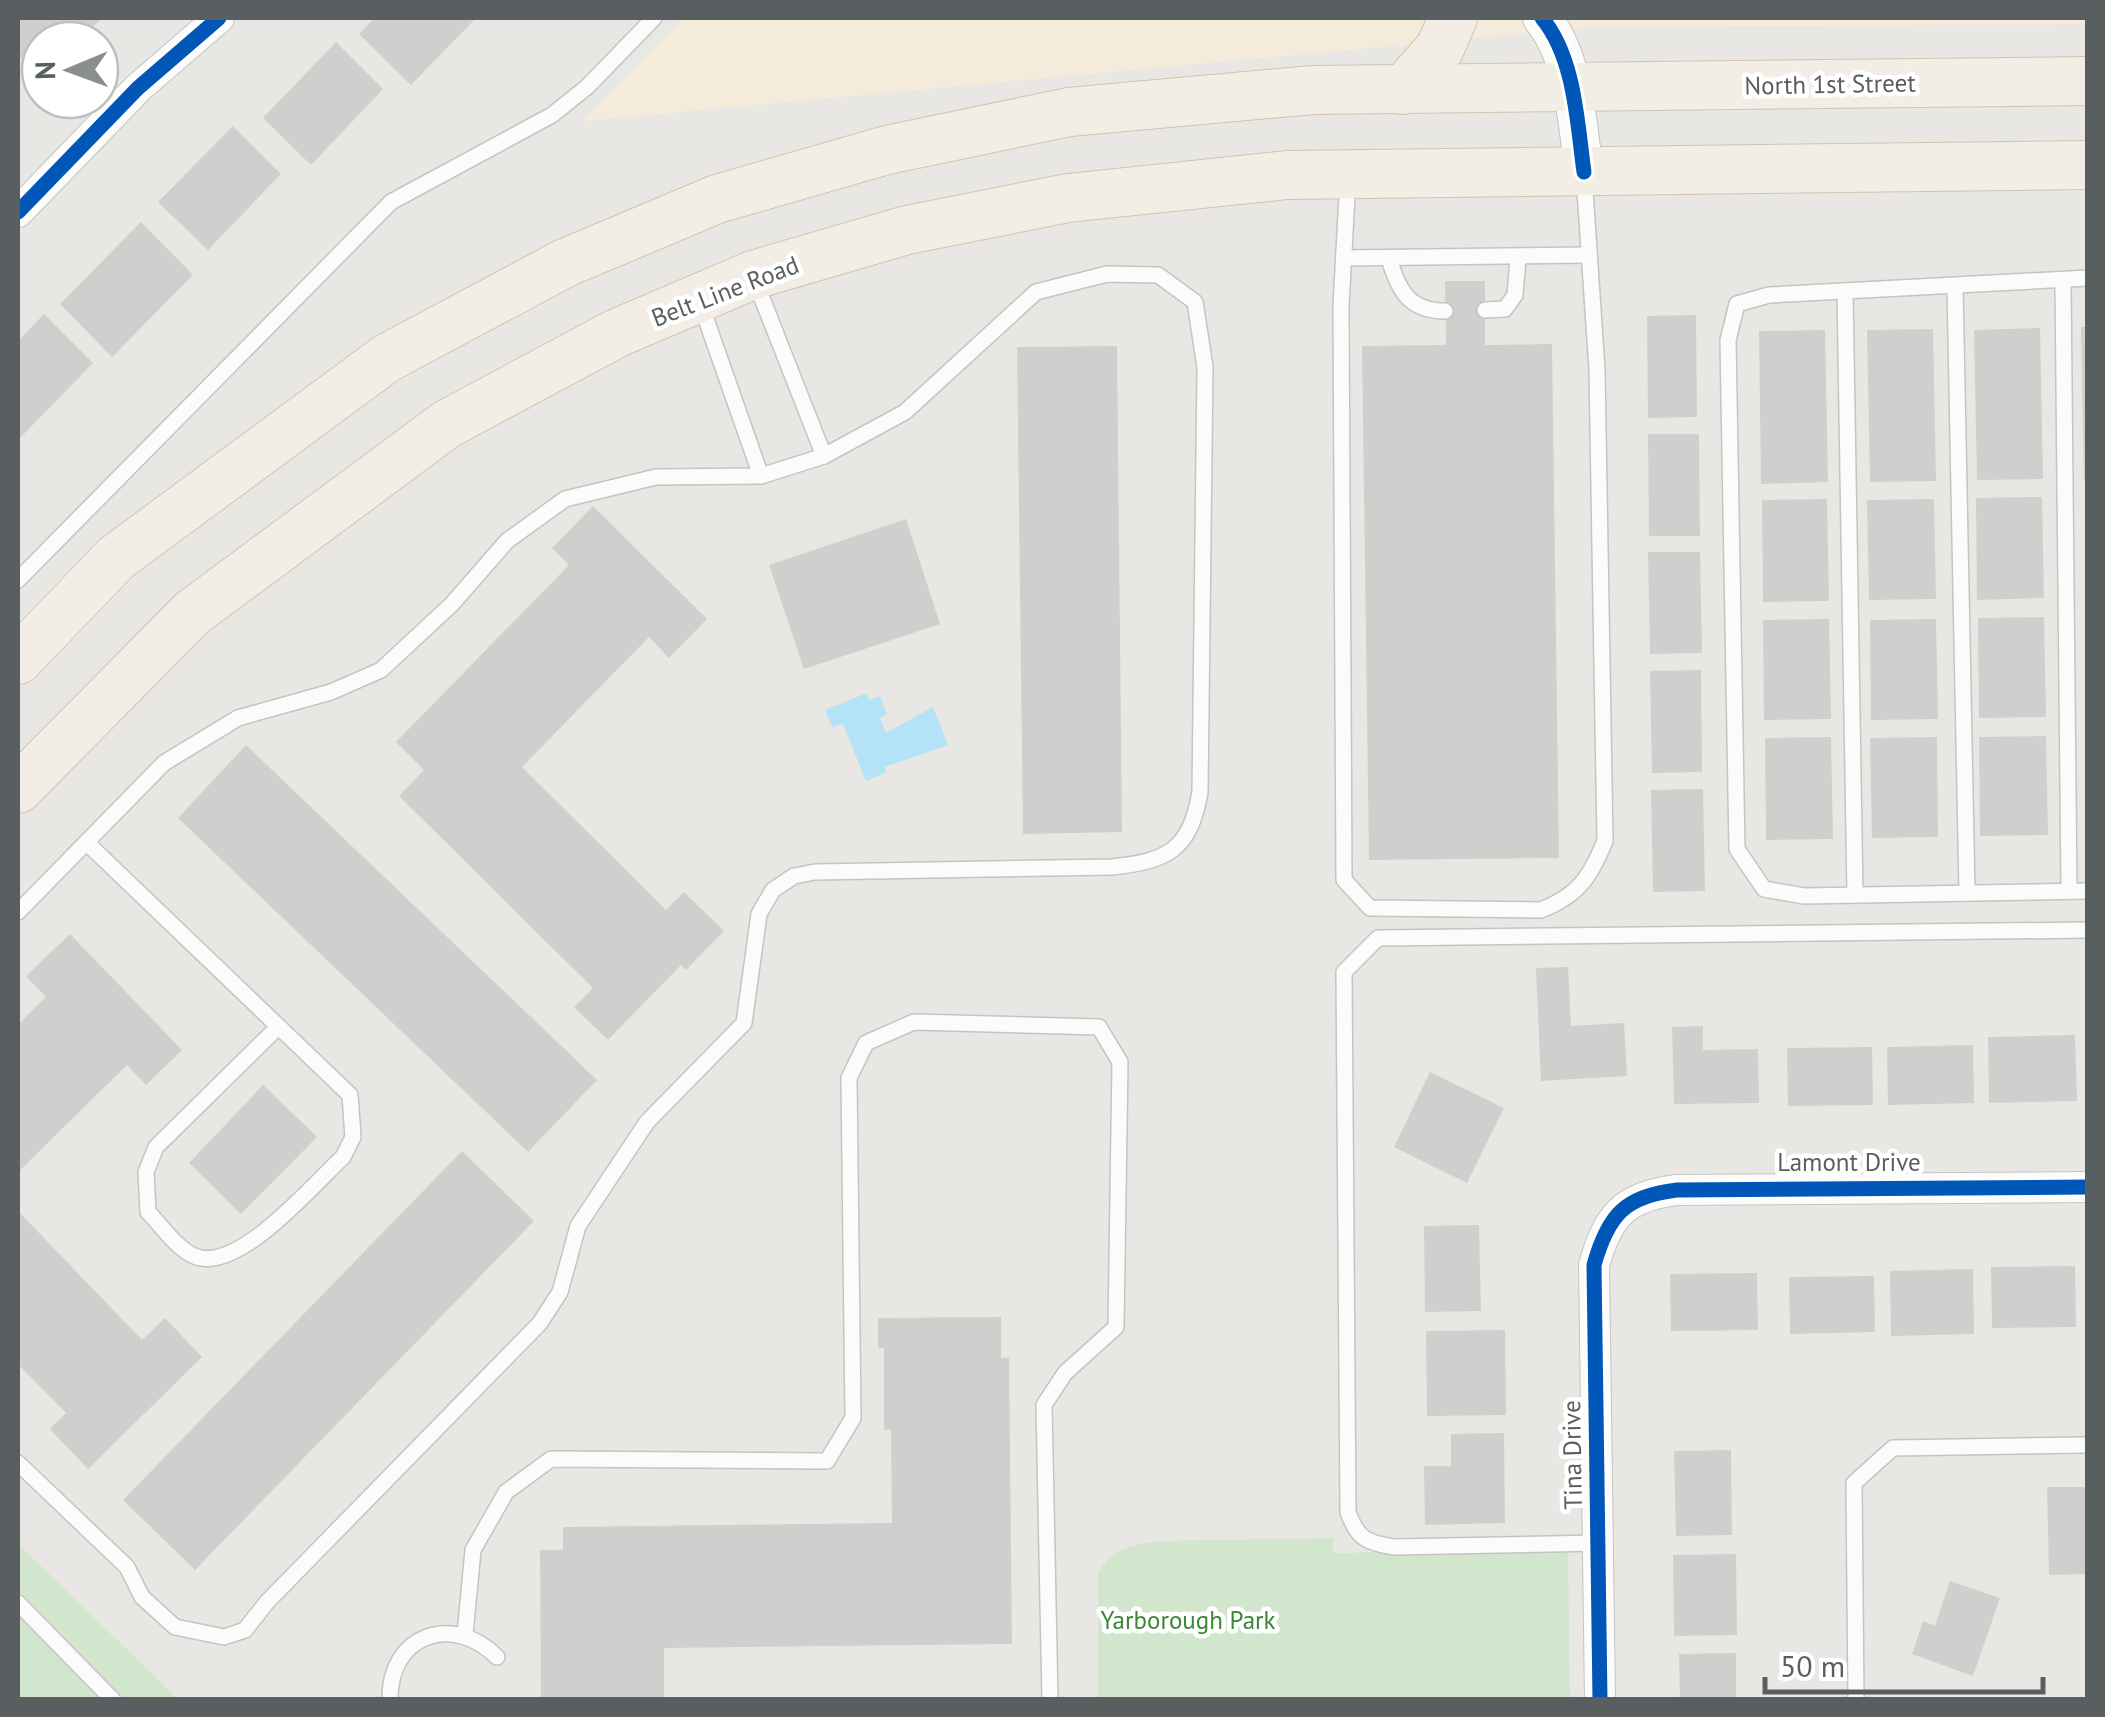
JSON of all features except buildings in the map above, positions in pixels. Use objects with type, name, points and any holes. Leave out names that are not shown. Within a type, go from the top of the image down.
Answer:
[{"type":"main road","points":[[1404,90],[1440,48],[1453,18]]},
{"type":"main road","name":"North 1st Street","points":[[1572,88],[2088,81]]},
{"type":"main road","points":[[18,660],[116,558],[387,358],[564,263],[717,198],[887,150],[1069,112],[1313,90],[1572,88]]},
{"type":"main road","points":[[1584,172],[2088,164]]},
{"type":"main road","name":"Belt Line Road","points":[[18,789],[192,613],[448,424],[618,333],[753,274],[906,230],[1068,198],[1288,175],[1584,172]]},
{"type":"street","points":[[18,212],[138,88],[219,18]]},
{"type":"street","points":[[1542,18],[1552,30],[1572,88],[1584,172]]},
{"type":"street","name":"Lamont Drive","points":[[1616,1214],[1646,1194],[1676,1190],[2088,1187]]},
{"type":"street","name":"Tina Drive","points":[[1600,1700],[1594,1265],[1616,1214]]},
{"type":"lane","points":[[18,580],[391,202],[552,115],[587,87],[654,18]]},
{"type":"lane","points":[[1348,176],[1340,782],[1344,880],[1370,908],[1541,910],[1568,899],[1588,881],[1605,840],[1597,370],[1584,172]]},
{"type":"lane","points":[[1344,258],[1589,255]]},
{"type":"lane","points":[[1485,310],[1505,309],[1514,294],[1518,258]]},
{"type":"lane","points":[[1388,259],[1399,291],[1423,311],[1446,311]]},
{"type":"lane","points":[[753,274],[824,456]]},
{"type":"lane","points":[[18,912],[164,763],[238,718],[331,692],[381,670],[452,604],[507,541],[565,499],[656,477],[761,476],[824,456],[905,412],[1036,292],[1107,274],[1158,275],[1195,302],[1205,367],[1200,792],[1194,827],[1171,852],[1148,863],[1089,868],[904,867],[815,872],[794,876],[773,890],[758,914],[744,1023],[647,1122],[578,1226],[560,1292],[540,1323],[267,1602],[245,1630],[224,1637],[175,1627],[142,1597],[128,1567],[18,1463]]},
{"type":"lane","points":[[2088,278],[1768,295],[1737,304],[1728,340],[1731,688],[1737,848],[1764,889],[1804,896],[2088,891]]},
{"type":"lane","points":[[2064,282],[2069,891]]},
{"type":"lane","points":[[1955,286],[1967,893]]},
{"type":"lane","points":[[1845,291],[1855,895]]},
{"type":"lane","points":[[698,298],[761,476]]},
{"type":"lane","points":[[87,843],[278,1026],[350,1095],[353,1137],[344,1156],[243,1250],[201,1258],[186,1251],[148,1212],[146,1172],[156,1147],[278,1026]]},
{"type":"lane","points":[[1598,1543],[1394,1547],[1370,1544],[1356,1534],[1348,1512],[1344,972],[1378,938],[2088,930]]},
{"type":"lane","points":[[465,1634],[473,1550],[506,1492],[551,1459],[826,1461],[854,1418],[850,1078],[866,1043],[914,1022],[1099,1027],[1120,1062],[1116,1327],[1066,1373],[1044,1405],[1050,1700]]},
{"type":"lane","points":[[1856,1700],[1854,1483],[1892,1448],[2088,1446]]},
{"type":"lane","points":[[18,1603],[113,1700]]},
{"type":"lane","points":[[390,1700],[395,1664],[408,1648],[425,1637],[465,1634],[497,1657]]},
{"type":"shaded area","points":[[683,18],[2087,18],[2087,24],[1597,27],[582,121]]},
{"type":"green space","name":"Yarborough Park","points":[[1333,1538],[1333,1553],[1568,1549],[1570,1699],[1098,1700],[1098,1573],[1116,1553],[1159,1541]]},
{"type":"green space","points":[[18,1544],[178,1699],[18,1699]]},
{"type":"water","points":[[867,693],[869,700],[880,696],[887,714],[880,718],[886,733],[933,707],[948,745],[885,767],[886,773],[866,781],[843,724],[832,727],[825,710]]},
{"type":"cycle path","points":[[18,212],[138,88],[219,18]]},
{"type":"cycle path","points":[[1542,18],[1568,71],[1584,172]]},
{"type":"cycle path","points":[[1600,1700],[1594,1265],[1606,1233],[1621,1211],[1644,1197],[1677,1190],[2088,1187]]}]
